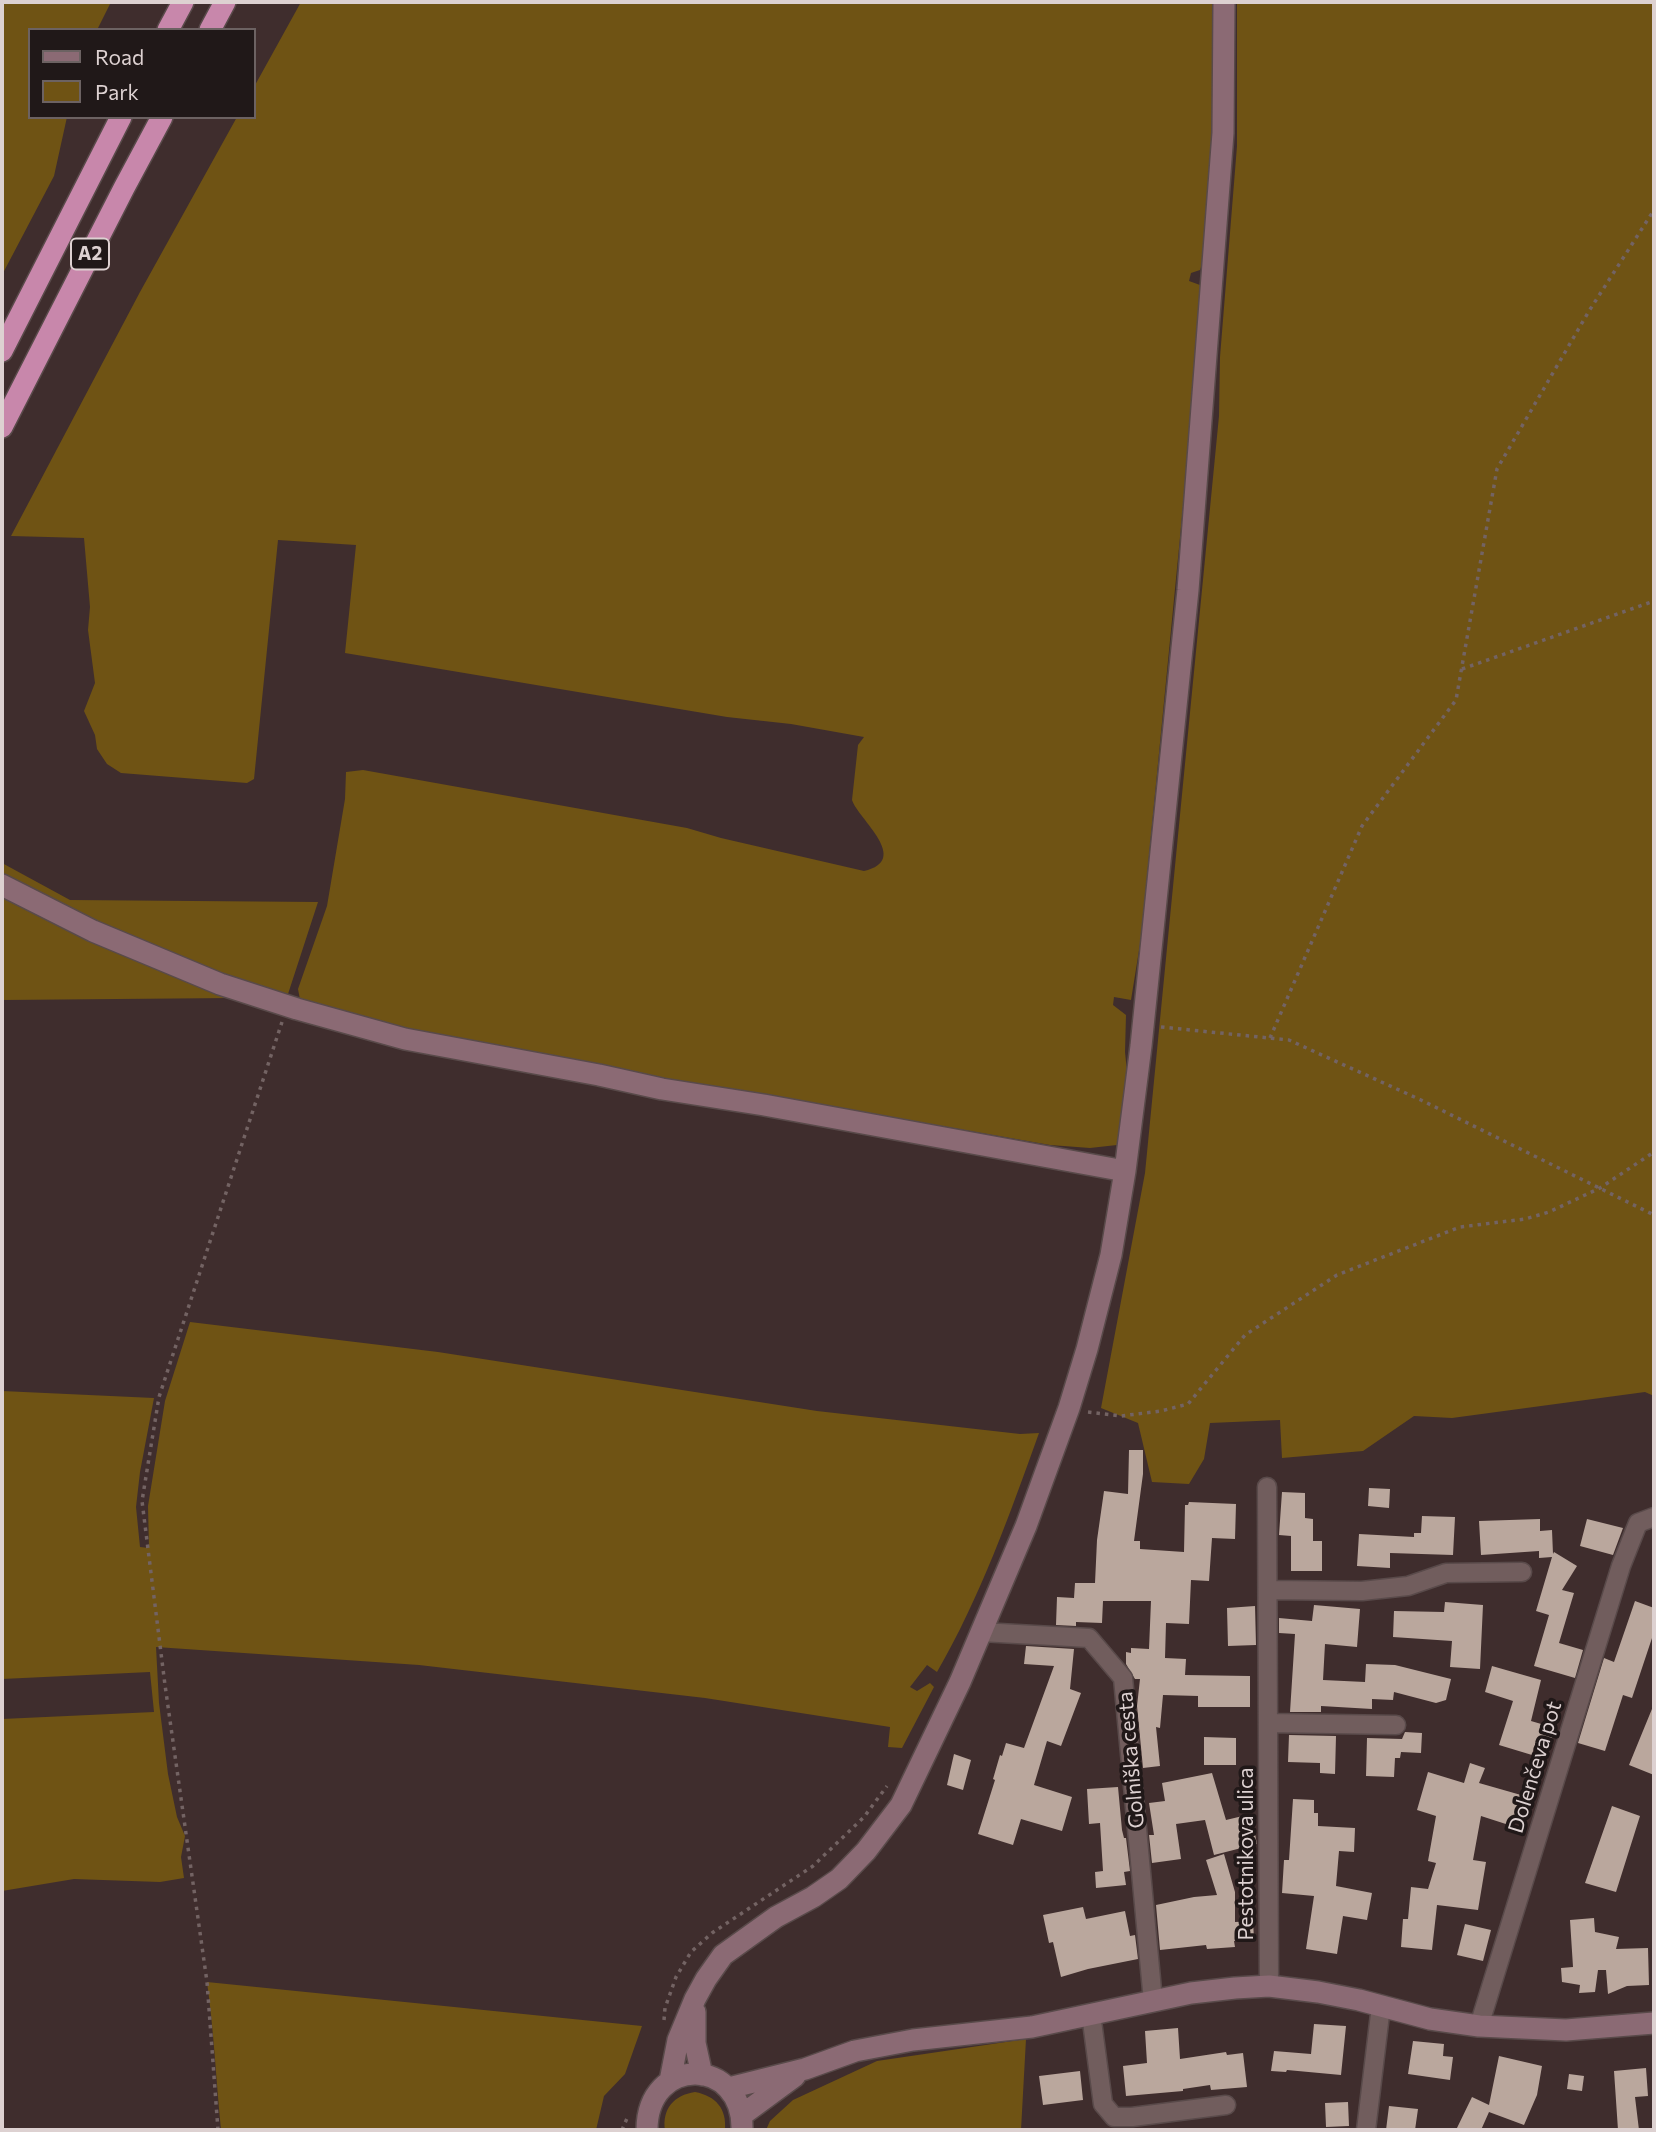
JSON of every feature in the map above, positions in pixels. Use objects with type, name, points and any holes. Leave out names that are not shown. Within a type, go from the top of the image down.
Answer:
[{"type":"highway","points":[[169,28],[183,2]]},
{"type":"highway","points":[[211,28],[226,2]]},
{"type":"highway","name":"A2","points":[[2,351],[120,119]]},
{"type":"highway","name":"A2","points":[[2,427],[161,119]]},
{"type":"street","points":[[670,2081],[678,2040],[695,1999],[723,1955],[776,1917],[813,1898],[839,1879],[866,1851],[901,1805],[982,1632],[1026,1526],[1087,1349],[1111,1255],[1125,1171],[1143,1025],[1190,562],[1223,133],[1224,2]]},
{"type":"street","points":[[2,886],[93,931],[220,984],[405,1039],[1125,1171]]},
{"type":"street","name":"Pestotnikova ulica","points":[[1267,1488],[1269,1986]]},
{"type":"street","name":"Dolenčeva pot","points":[[1479,2026],[1621,1566],[1646,1520]]},
{"type":"street","points":[[1268,1590],[1362,1591],[1408,1586],[1446,1573],[1522,1572]]},
{"type":"street","name":"Golniška cesta","points":[[982,1632],[1089,1638],[1123,1678],[1153,2001]]},
{"type":"street","points":[[1268,1723],[1396,1725]]},
{"type":"street","points":[[729,2088],[806,2068],[855,2051],[913,2040],[1031,2027],[1191,1993],[1269,1986],[1318,1992],[1430,2019],[1479,2026],[1566,2030],[1654,2023]]},
{"type":"street","points":[[695,1999],[695,2043],[702,2075]]},
{"type":"street","points":[[1366,2130],[1381,2006]]},
{"type":"street","points":[[1091,2014],[1103,2104],[1114,2117],[1226,2105]]},
{"type":"street","points":[[647,2130],[648,2111],[656,2094],[670,2081],[685,2073],[717,2079],[729,2088],[737,2101],[742,2122],[806,2068]]},
{"type":"path","points":[[1270,1038],[1362,826],[1456,700],[1497,469],[1589,311],[1654,210]]},
{"type":"path","points":[[1462,669],[1654,601]]},
{"type":"path","points":[[218,2130],[206,1982],[142,1501],[159,1397],[287,1006]]},
{"type":"path","points":[[1143,1025],[1289,1040],[1409,1094],[1654,1215]]},
{"type":"path","points":[[1068,1410],[1121,1416],[1161,1411],[1188,1404],[1245,1335],[1337,1275],[1460,1227],[1525,1219],[1549,1212],[1600,1188],[1654,1152]]},
{"type":"path","points":[[664,2029],[665,2008],[676,1977],[691,1952],[712,1933],[813,1866],[864,1817],[886,1789],[891,1777]]},
{"type":"path","points":[[622,2130],[631,2108]]},
{"type":"green space","points":[[2,2],[111,2],[98,28],[28,28],[28,119],[67,119],[54,176],[2,275]]},
{"type":"green space","points":[[301,2],[1215,2],[1215,129],[1206,253],[1200,270],[1191,273],[1189,281],[1200,285],[1201,322],[1141,938],[1131,1000],[1114,997],[1113,1005],[1126,1015],[1127,1072],[1117,1145],[1090,1148],[1050,1145],[741,1091],[709,1089],[448,1043],[301,1005],[298,989],[327,906],[345,799],[346,772],[363,770],[687,828],[864,871],[878,866],[883,858],[883,849],[852,800],[858,745],[864,737],[791,724],[727,717],[345,653],[356,545],[278,540],[254,779],[247,783],[121,773],[107,764],[97,749],[95,735],[84,711],[95,683],[88,630],[90,607],[84,538],[11,536],[140,292],[236,119],[256,119],[256,83]]},
{"type":"green space","points":[[1237,2],[1654,2],[1654,1396],[1645,1392],[1452,1418],[1414,1416],[1363,1451],[1282,1458],[1280,1420],[1210,1423],[1204,1459],[1189,1484],[1152,1482],[1138,1423],[1101,1408],[1145,1173],[1219,416],[1220,357],[1237,146]]},
{"type":"green space","points":[[2,863],[70,900],[318,902],[288,994],[282,997],[222,980],[2,878]]},
{"type":"green space","points":[[2,895],[233,998],[2,1000]]},
{"type":"green space","points":[[190,1322],[438,1352],[817,1411],[1020,1434],[1039,1433],[993,1555],[953,1644],[937,1672],[927,1665],[910,1687],[917,1691],[930,1683],[934,1687],[902,1748],[888,1747],[890,1727],[705,1698],[419,1665],[156,1647],[159,1703],[168,1774],[177,1817],[185,1836],[181,1857],[184,1878],[160,1882],[74,1879],[2,1891],[2,1719],[154,1712],[150,1672],[2,1679],[2,1391],[154,1398],[136,1507],[140,1547],[149,1548],[148,1506],[165,1401]]},
{"type":"green space","points":[[207,1982],[642,2026],[625,2074],[604,2096],[596,2130],[221,2130]]},
{"type":"green space","points":[[1026,2039],[1021,2130],[766,2130],[770,2121],[793,2100],[877,2061]]},
{"type":"green space","points":[[695,2092],[709,2097],[719,2105],[724,2116],[725,2130],[665,2130],[665,2116],[671,2104],[681,2096]]},
{"type":"building","points":[[1129,1450],[1143,1450],[1143,1474],[1134,1541],[1140,1541],[1140,1549],[1184,1552],[1185,1505],[1189,1502],[1236,1504],[1235,1539],[1212,1538],[1209,1581],[1191,1580],[1189,1624],[1166,1623],[1165,1658],[1186,1659],[1185,1675],[1250,1676],[1250,1707],[1198,1707],[1198,1696],[1163,1695],[1160,1728],[1156,1727],[1160,1766],[1143,1768],[1137,1706],[1140,1679],[1135,1679],[1126,1664],[1126,1652],[1131,1653],[1131,1648],[1149,1649],[1151,1601],[1103,1601],[1102,1623],[1076,1622],[1076,1626],[1056,1625],[1057,1597],[1074,1598],[1075,1583],[1095,1583],[1097,1540],[1104,1491],[1128,1494]]},
{"type":"building","points":[[1369,1488],[1390,1489],[1389,1508],[1368,1506]]},
{"type":"building","points":[[1282,1492],[1305,1493],[1305,1518],[1313,1519],[1313,1541],[1322,1541],[1322,1571],[1291,1571],[1291,1536],[1279,1535]]},
{"type":"building","points":[[1422,1516],[1455,1517],[1453,1555],[1390,1553],[1390,1568],[1357,1566],[1359,1534],[1414,1537],[1414,1533],[1421,1533]]},
{"type":"building","points":[[1540,1519],[1540,1531],[1552,1530],[1553,1554],[1554,1552],[1577,1566],[1562,1590],[1574,1593],[1559,1643],[1583,1650],[1575,1678],[1534,1666],[1549,1615],[1536,1611],[1552,1557],[1539,1558],[1539,1551],[1481,1555],[1479,1521]]},
{"type":"building","points":[[1587,1519],[1623,1528],[1613,1555],[1580,1546]]},
{"type":"building","points":[[1635,1601],[1654,1608],[1654,1632],[1632,1698],[1623,1695],[1605,1751],[1578,1743],[1604,1658],[1614,1662]]},
{"type":"building","points":[[1445,1602],[1483,1605],[1480,1669],[1450,1667],[1452,1641],[1393,1637],[1394,1611],[1444,1612]]},
{"type":"building","points":[[1314,1605],[1360,1609],[1357,1647],[1325,1644],[1323,1680],[1365,1682],[1366,1664],[1395,1665],[1451,1679],[1446,1700],[1436,1703],[1394,1692],[1393,1700],[1372,1699],[1372,1709],[1321,1706],[1321,1712],[1290,1712],[1295,1634],[1279,1633],[1279,1618],[1312,1621]]},
{"type":"building","points":[[1255,1606],[1256,1645],[1228,1646],[1227,1608]]},
{"type":"building","points":[[1026,1646],[1074,1649],[1070,1689],[1081,1693],[1061,1746],[1047,1741],[1034,1785],[1072,1797],[1062,1831],[1021,1819],[1013,1845],[978,1834],[1000,1755],[1002,1756],[1006,1743],[1024,1748],[1054,1666],[1024,1664]]},
{"type":"building","points":[[1492,1666],[1541,1680],[1531,1721],[1554,1730],[1550,1748],[1534,1747],[1532,1755],[1499,1745],[1513,1701],[1485,1692]]},
{"type":"building","points":[[1654,1704],[1654,1775],[1629,1765]]},
{"type":"building","points":[[1405,1732],[1422,1733],[1421,1753],[1401,1752],[1400,1758],[1395,1758],[1394,1777],[1366,1776],[1367,1738],[1402,1739]]},
{"type":"building","points":[[1289,1735],[1336,1736],[1335,1774],[1320,1773],[1320,1763],[1288,1762]]},
{"type":"building","points":[[1204,1737],[1236,1738],[1236,1765],[1204,1765]]},
{"type":"building","points":[[954,1754],[971,1760],[963,1790],[947,1785]]},
{"type":"building","points":[[1470,1763],[1485,1768],[1479,1783],[1521,1795],[1512,1826],[1481,1816],[1473,1860],[1486,1862],[1478,1910],[1437,1905],[1432,1950],[1401,1947],[1403,1919],[1408,1919],[1411,1887],[1428,1889],[1436,1863],[1428,1861],[1436,1816],[1417,1810],[1428,1772],[1464,1783]]},
{"type":"building","points":[[1212,1773],[1226,1820],[1251,1814],[1257,1844],[1214,1855],[1205,1820],[1176,1824],[1181,1859],[1152,1863],[1149,1835],[1154,1835],[1149,1803],[1165,1801],[1162,1783]]},
{"type":"building","points":[[1118,1787],[1122,1830],[1126,1838],[1130,1871],[1124,1872],[1126,1885],[1096,1888],[1095,1872],[1103,1871],[1100,1823],[1089,1824],[1087,1789]]},
{"type":"building","points":[[1293,1799],[1314,1800],[1318,1826],[1355,1828],[1354,1852],[1339,1851],[1336,1886],[1372,1893],[1367,1920],[1343,1916],[1337,1954],[1306,1949],[1314,1896],[1282,1893],[1284,1860],[1289,1860]]},
{"type":"building","points":[[1612,1806],[1640,1816],[1616,1892],[1585,1883]]},
{"type":"building","points":[[1224,1854],[1235,1892],[1235,1922],[1253,1921],[1254,1939],[1234,1941],[1235,1947],[1207,1949],[1206,1945],[1160,1950],[1156,1905],[1217,1895],[1206,1860]]},
{"type":"building","points":[[1083,1907],[1086,1919],[1125,1911],[1130,1936],[1135,1935],[1138,1959],[1061,1977],[1043,1915]]},
{"type":"building","points":[[1594,1918],[1595,1932],[1619,1937],[1616,1949],[1648,1948],[1649,1985],[1627,1986],[1608,1994],[1606,1970],[1598,1970],[1595,1992],[1579,1993],[1580,1985],[1562,1982],[1561,1968],[1573,1967],[1570,1920]]},
{"type":"building","points":[[1465,1924],[1491,1930],[1483,1961],[1457,1955]]},
{"type":"building","points":[[1314,2024],[1346,2026],[1341,2075],[1271,2071],[1274,2051],[1311,2054]]},
{"type":"building","points":[[1178,2028],[1180,2059],[1226,2052],[1227,2055],[1243,2053],[1247,2087],[1211,2090],[1210,2085],[1183,2091],[1126,2096],[1123,2066],[1147,2063],[1145,2031]]},
{"type":"building","points":[[1413,2041],[1444,2044],[1443,2056],[1453,2057],[1450,2080],[1408,2074]]},
{"type":"building","points":[[1499,2056],[1542,2066],[1537,2095],[1524,2125],[1489,2112],[1481,2130],[1456,2130],[1472,2097],[1489,2105]]},
{"type":"building","points":[[1646,2068],[1648,2096],[1635,2097],[1639,2130],[1618,2130],[1614,2071]]},
{"type":"building","points":[[1080,2071],[1083,2100],[1043,2105],[1039,2076]]},
{"type":"building","points":[[1569,2074],[1584,2076],[1582,2091],[1567,2089]]},
{"type":"building","points":[[1348,2102],[1349,2126],[1326,2127],[1325,2103]]},
{"type":"building","points":[[1389,2106],[1418,2109],[1415,2130],[1386,2130]]}]
